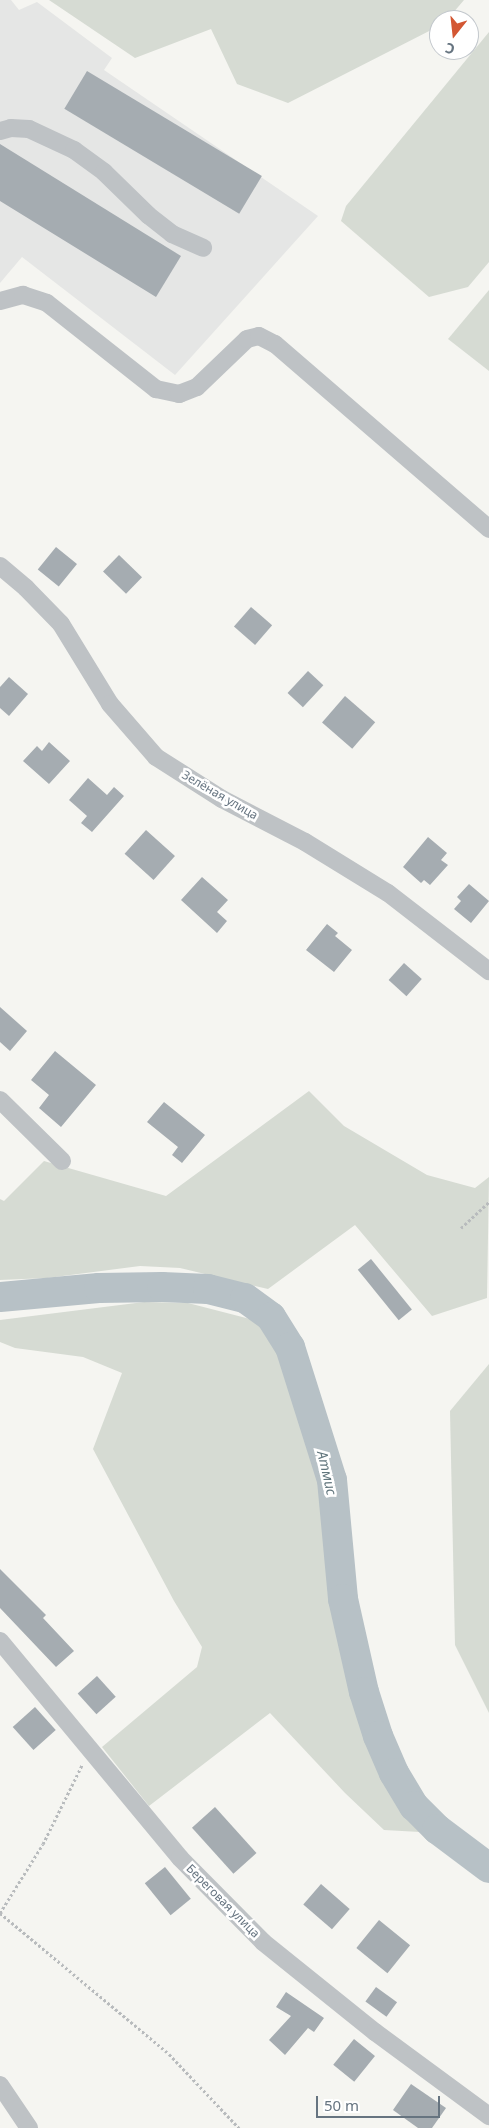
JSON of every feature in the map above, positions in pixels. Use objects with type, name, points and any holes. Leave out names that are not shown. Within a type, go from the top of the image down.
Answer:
[{"type":"street","points":[[0,131],[12,128],[29,129],[74,150],[104,172],[148,215],[172,234],[203,248]]},
{"type":"street","points":[[0,301],[23,295],[47,303],[156,389],[179,394],[197,387],[246,339],[259,336],[275,344],[489,529]]},
{"type":"street","name":"Зелёная улица","points":[[0,566],[26,588],[61,624],[110,704],[156,757],[222,799],[305,842],[388,894],[489,971]]},
{"type":"street","points":[[0,1100],[62,1161]]},
{"type":"street","name":"Береговая улица","points":[[0,1641],[180,1858],[263,1942],[375,2032],[489,2116]]},
{"type":"street","points":[[0,2085],[29,2128]]},
{"type":"path","points":[[461,1228],[489,1202]]},
{"type":"path","points":[[90,1748],[42,1844],[0,1913],[169,2054],[239,2128]]},
{"type":"shaded area","points":[[0,0],[11,0],[19,10],[37,2],[112,58],[104,70],[318,216],[175,375],[22,257],[0,283]]},
{"type":"shaded area","points":[[49,0],[464,0],[456,10],[429,10],[429,31],[288,103],[237,84],[211,29],[135,58]]},
{"type":"shaded area","points":[[489,32],[489,262],[468,287],[429,297],[341,221],[346,206],[466,60],[479,60],[479,44]]},
{"type":"shaded area","points":[[489,290],[489,371],[448,339]]},
{"type":"shaded area","points":[[309,1091],[344,1126],[427,1175],[475,1188],[489,1177],[487,1298],[432,1316],[355,1225],[268,1289],[180,1268],[140,1266],[47,1278],[0,1280],[0,1199],[4,1201],[44,1161],[166,1196]]},
{"type":"shaded area","points":[[144,1302],[188,1303],[250,1319],[275,1336],[282,1347],[294,1393],[309,1422],[334,1574],[338,1615],[384,1758],[417,1820],[420,1832],[384,1830],[345,1793],[270,1713],[149,1806],[102,1747],[197,1667],[202,1647],[174,1601],[93,1449],[122,1373],[83,1357],[15,1348],[0,1342],[0,1320]]},
{"type":"shaded area","points":[[489,1364],[489,1713],[455,1645],[450,1411]]},
{"type":"building","points":[[87,71],[262,176],[239,214],[64,109]]},
{"type":"building","points":[[0,144],[181,256],[156,297],[0,201]]},
{"type":"building","points":[[56,547],[77,564],[59,587],[38,570]]},
{"type":"building","points":[[119,555],[142,577],[126,594],[103,572]]},
{"type":"building","points":[[251,607],[272,625],[255,645],[234,627]]},
{"type":"building","points":[[308,671],[323,685],[303,707],[288,693]]},
{"type":"building","points":[[9,677],[28,694],[9,716],[0,708],[0,687]]},
{"type":"building","points":[[345,696],[375,722],[352,749],[322,722]]},
{"type":"building","points":[[49,742],[70,761],[49,784],[23,761],[37,746],[42,751]]},
{"type":"building","points":[[88,778],[107,795],[114,787],[124,796],[92,832],[81,823],[87,816],[69,800]]},
{"type":"building","points":[[146,830],[175,856],[154,880],[125,854]]},
{"type":"building","points":[[428,837],[447,853],[441,860],[448,865],[430,885],[424,880],[421,883],[403,867]]},
{"type":"building","points":[[202,877],[228,900],[217,912],[227,921],[217,933],[181,900]]},
{"type":"building","points":[[469,884],[489,901],[471,923],[454,909],[461,901],[457,897]]},
{"type":"building","points":[[327,924],[338,933],[335,936],[352,950],[334,972],[306,950]]},
{"type":"building","points":[[404,963],[422,979],[406,996],[389,980]]},
{"type":"building","points":[[0,1007],[27,1031],[10,1051],[0,1042]]},
{"type":"building","points":[[55,1051],[96,1085],[61,1127],[39,1108],[49,1095],[31,1080]]},
{"type":"building","points":[[164,1102],[205,1135],[182,1163],[172,1155],[178,1147],[147,1122]]},
{"type":"building","points":[[371,1259],[412,1310],[399,1320],[358,1270]]},
{"type":"building","points":[[0,1569],[46,1615],[43,1618],[74,1651],[56,1667],[0,1608]]},
{"type":"building","points":[[97,1676],[116,1697],[96,1714],[78,1693]]},
{"type":"building","points":[[35,1707],[56,1730],[33,1750],[13,1727]]},
{"type":"building","points":[[215,1807],[256,1853],[233,1874],[192,1828]]},
{"type":"building","points":[[165,1867],[191,1899],[171,1915],[145,1883]]},
{"type":"building","points":[[321,1884],[350,1909],[332,1929],[303,1904]]},
{"type":"building","points":[[379,1920],[410,1945],[387,1973],[356,1948]]},
{"type":"building","points":[[376,1987],[397,2002],[386,2017],[365,2002]]},
{"type":"building","points":[[286,1992],[324,2018],[314,2032],[308,2028],[285,2055],[269,2040],[291,2016],[276,2007]]},
{"type":"building","points":[[354,2039],[375,2056],[354,2082],[333,2065]]},
{"type":"building","points":[[411,2084],[446,2108],[432,2128],[418,2128],[393,2110]]},
{"type":"waterway","name":"Атмис","points":[[0,1297],[99,1288],[162,1287],[208,1289],[245,1298],[271,1317],[290,1347],[332,1480],[343,1599],[364,1692],[378,1736],[394,1773],[414,1806],[437,1829],[489,1868]]}]
